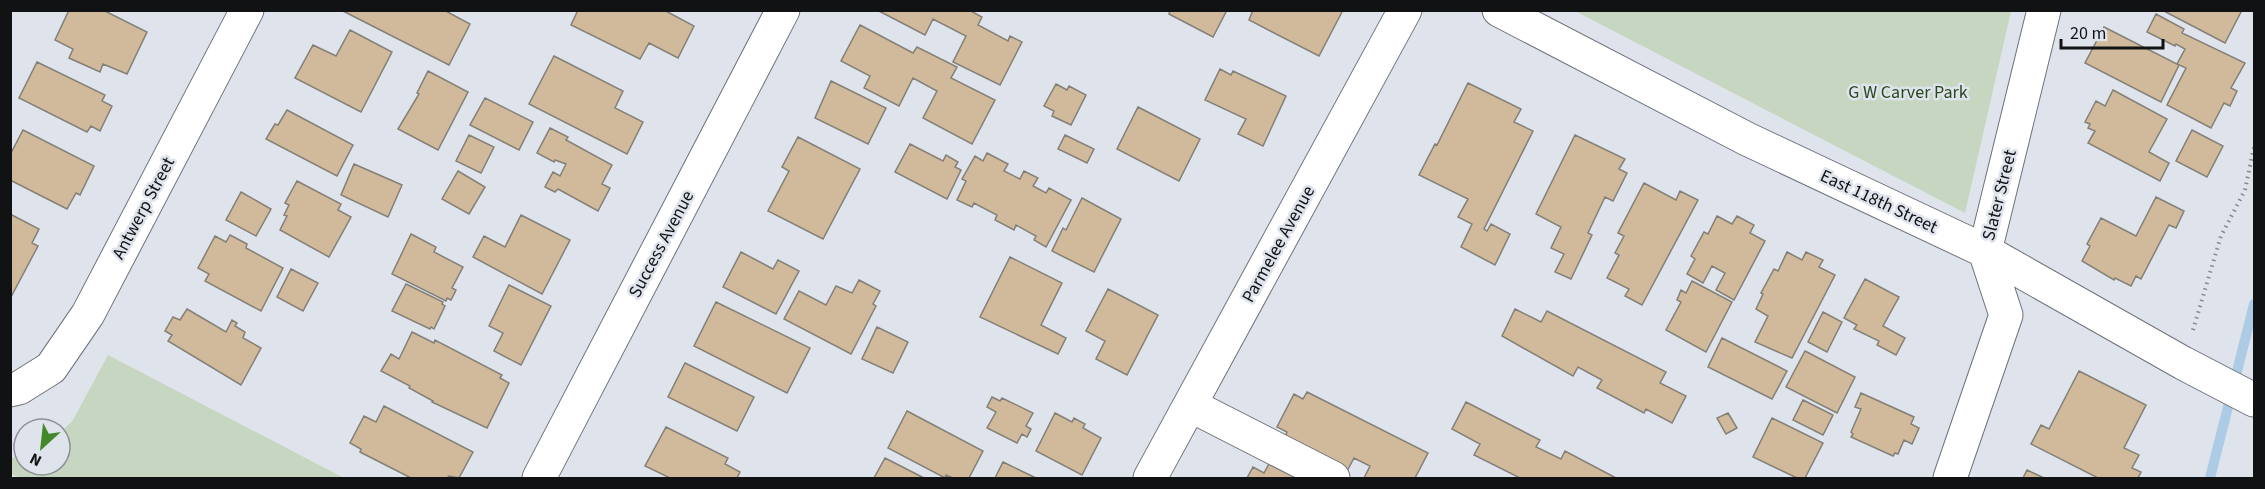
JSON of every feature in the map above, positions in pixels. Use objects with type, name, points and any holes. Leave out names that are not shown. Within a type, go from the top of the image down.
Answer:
[{"type":"street","name":"Antwerp Street","points":[[15,389],[51,368],[88,314],[246,10]]},
{"type":"street","name":"Success Avenue","points":[[539,478],[783,10]]},
{"type":"street","name":"Parmelee Avenue","points":[[1150,478],[1405,10]]},
{"type":"street","name":"East 118th Street","points":[[1499,10],[1747,139],[1985,251],[2192,368],[2254,400]]},
{"type":"street","name":"Slater Street","points":[[1950,478],[2006,315],[1985,251],[2044,10]]},
{"type":"street","points":[[1190,405],[1333,478]]},
{"type":"path","points":[[2192,368],[2222,236],[2245,189],[2254,147]]},
{"type":"green space","name":"G W Carver Park","points":[[1575,11],[2011,11],[1965,213]]},
{"type":"green space","points":[[108,355],[344,478],[18,477],[72,477],[73,420]]},
{"type":"building","points":[[69,10],[103,10],[147,32],[127,74],[103,64],[100,72],[69,58],[73,49],[55,40]]},
{"type":"building","points":[[341,10],[444,10],[470,24],[449,65]]},
{"type":"building","points":[[578,10],[664,10],[694,26],[678,58],[649,43],[640,59],[571,25]]},
{"type":"building","points":[[877,10],[969,10],[982,17],[978,25],[1008,41],[1010,36],[1022,42],[1000,85],[953,62],[966,36],[933,19],[925,35]]},
{"type":"building","points":[[1170,10],[1227,10],[1213,37],[1169,14]]},
{"type":"building","points":[[1253,10],[1343,10],[1319,56],[1249,20]]},
{"type":"building","points":[[2162,10],[2242,10],[2225,43]]},
{"type":"building","points":[[2156,14],[2184,29],[2182,33],[2245,63],[2231,88],[2237,91],[2230,106],[2224,103],[2211,128],[2167,105],[2186,68],[2177,64],[2185,49],[2147,32]]},
{"type":"building","points":[[860,25],[913,53],[917,47],[957,67],[951,78],[995,100],[972,144],[923,118],[937,91],[913,78],[899,106],[864,88],[870,76],[841,61]]},
{"type":"building","points":[[2104,27],[2179,65],[2161,102],[2085,63]]},
{"type":"building","points":[[350,30],[392,52],[361,112],[295,78],[313,45],[336,56]]},
{"type":"building","points":[[554,56],[623,91],[615,108],[643,122],[627,154],[529,104]]},
{"type":"building","points":[[37,62],[105,95],[102,101],[112,106],[100,131],[91,126],[87,132],[19,98]]},
{"type":"building","points":[[1220,69],[1231,75],[1233,71],[1286,96],[1263,146],[1238,134],[1246,119],[1205,100]]},
{"type":"building","points":[[428,71],[468,92],[438,150],[398,129],[419,94],[417,93]]},
{"type":"building","points":[[831,81],[886,108],[868,144],[815,118]]},
{"type":"building","points":[[1468,83],[1521,109],[1514,122],[1533,131],[1484,229],[1487,231],[1491,224],[1510,234],[1495,265],[1461,247],[1472,224],[1458,217],[1468,199],[1419,175]]},
{"type":"building","points":[[1056,84],[1067,90],[1069,86],[1086,95],[1071,125],[1052,116],[1054,111],[1044,106]]},
{"type":"building","points":[[2113,90],[2167,119],[2149,152],[2169,163],[2160,181],[2088,143],[2095,131],[2088,128],[2090,124],[2085,122],[2096,101],[2105,106]]},
{"type":"building","points":[[485,98],[533,122],[519,150],[470,125]]},
{"type":"building","points":[[1138,107],[1200,139],[1179,181],[1117,149]]},
{"type":"building","points":[[287,110],[353,145],[337,176],[266,139]]},
{"type":"building","points":[[550,128],[568,137],[566,140],[612,165],[602,184],[610,188],[598,211],[558,189],[555,192],[545,187],[553,172],[560,176],[566,164],[555,160],[554,162],[537,153]]},
{"type":"building","points":[[23,130],[94,166],[80,195],[76,193],[67,209],[10,180],[10,155]]},
{"type":"building","points":[[2192,130],[2223,146],[2207,177],[2176,161]]},
{"type":"building","points":[[469,135],[494,147],[481,173],[456,161]]},
{"type":"building","points":[[1065,135],[1094,149],[1087,163],[1058,149]]},
{"type":"building","points":[[1575,135],[1625,159],[1619,169],[1627,173],[1613,201],[1605,197],[1588,233],[1592,235],[1571,279],[1555,272],[1564,254],[1551,248],[1561,227],[1536,214]]},
{"type":"building","points":[[798,137],[860,169],[823,239],[768,211],[789,171],[782,167]]},
{"type":"building","points":[[910,144],[943,161],[946,155],[958,162],[955,167],[961,170],[947,199],[895,172]]},
{"type":"building","points":[[987,153],[1008,164],[1004,171],[1020,179],[1024,171],[1038,178],[1033,186],[1046,193],[1049,188],[1071,200],[1046,247],[1034,240],[1036,236],[1016,225],[1014,230],[995,220],[997,215],[974,203],[972,207],[957,200],[966,181],[962,179],[975,156],[983,161]]},
{"type":"building","points":[[354,164],[402,185],[388,217],[341,195]]},
{"type":"building","points":[[458,171],[485,187],[469,214],[442,199]]},
{"type":"building","points":[[297,181],[341,204],[338,210],[351,217],[329,257],[280,230],[287,216],[284,215],[289,205],[285,203]]},
{"type":"building","points":[[1644,183],[1676,200],[1680,191],[1698,200],[1642,305],[1625,296],[1629,289],[1607,278],[1619,255],[1615,253],[1624,236],[1618,233]]},
{"type":"building","points":[[241,192],[271,209],[256,236],[226,220]]},
{"type":"building","points":[[2156,197],[2184,211],[2176,228],[2169,225],[2141,279],[2136,276],[2131,286],[2115,278],[2114,280],[2082,261],[2090,246],[2087,244],[2101,218],[2136,236]]},
{"type":"building","points":[[1082,198],[1121,219],[1094,272],[1052,251],[1063,228],[1066,230]]},
{"type":"building","points":[[10,214],[39,229],[32,243],[38,246],[11,297]]},
{"type":"building","points":[[521,215],[570,240],[542,294],[473,257],[484,236],[505,247]]},
{"type":"building","points":[[1717,216],[1732,224],[1737,216],[1754,225],[1750,233],[1765,241],[1734,300],[1716,290],[1725,273],[1712,266],[1703,283],[1687,274],[1695,259],[1691,256],[1704,232],[1708,234]]},
{"type":"building","points":[[411,234],[436,247],[434,252],[463,267],[452,288],[456,290],[451,300],[447,298],[446,301],[392,274]]},
{"type":"building","points":[[230,235],[247,244],[246,248],[283,268],[261,311],[205,281],[209,274],[198,268],[215,236],[226,242]]},
{"type":"building","points":[[741,252],[773,269],[778,260],[799,271],[776,314],[723,287]]},
{"type":"building","points":[[1787,252],[1802,260],[1806,252],[1823,260],[1819,267],[1835,275],[1792,358],[1755,342],[1768,316],[1756,309],[1763,294],[1761,293],[1774,269],[1778,271]]},
{"type":"building","points":[[1010,257],[1062,283],[1041,325],[1066,338],[1058,354],[980,317]]},
{"type":"building","points":[[291,269],[318,283],[303,311],[277,297]]},
{"type":"building","points":[[1865,279],[1899,297],[1883,326],[1905,338],[1896,355],[1877,345],[1879,341],[1854,329],[1857,325],[1844,318]]},
{"type":"building","points":[[859,280],[880,291],[873,304],[876,306],[851,354],[784,319],[799,291],[826,305],[836,286],[852,293]]},
{"type":"building","points":[[1692,281],[1732,302],[1706,352],[1666,330],[1681,302],[1677,300],[1681,290],[1686,293]]},
{"type":"building","points":[[406,284],[443,302],[445,306],[434,329],[392,311]]},
{"type":"building","points":[[509,285],[551,306],[521,365],[494,351],[503,333],[489,326]]},
{"type":"building","points":[[1108,289],[1158,315],[1127,375],[1096,359],[1105,341],[1086,331]]},
{"type":"building","points":[[716,302],[810,348],[787,393],[694,346]]},
{"type":"building","points":[[187,309],[226,332],[232,320],[237,323],[235,326],[245,332],[243,338],[261,348],[241,385],[168,341],[172,335],[165,331],[173,317],[180,320]]},
{"type":"building","points":[[1515,309],[1541,322],[1547,311],[1666,372],[1660,383],[1686,396],[1672,423],[1646,409],[1644,413],[1597,388],[1602,380],[1578,367],[1573,376],[1502,336]]},
{"type":"building","points":[[1823,312],[1842,322],[1827,352],[1808,342]]},
{"type":"building","points":[[877,327],[908,342],[893,373],[862,359]]},
{"type":"building","points":[[412,332],[434,343],[435,340],[502,375],[500,378],[509,383],[487,428],[432,402],[409,388],[410,386],[381,371],[391,354],[399,359]]},
{"type":"building","points":[[1722,338],[1787,371],[1772,399],[1708,367]]},
{"type":"building","points":[[1805,351],[1855,377],[1837,413],[1786,387]]},
{"type":"building","points":[[685,363],[754,397],[737,431],[668,397]]},
{"type":"building","points":[[2079,371],[2146,405],[2124,448],[2139,455],[2132,468],[2141,472],[2138,478],[2098,478],[2031,444],[2041,425],[2049,429]]},
{"type":"building","points":[[1307,392],[1428,453],[1415,478],[1364,478],[1370,466],[1354,458],[1347,471],[1284,439],[1287,432],[1277,427],[1294,394],[1303,399]]},
{"type":"building","points":[[1861,393],[1914,417],[1911,424],[1919,428],[1912,444],[1904,440],[1898,454],[1895,453],[1893,456],[1851,437],[1861,409],[1855,407]]},
{"type":"building","points":[[992,397],[1000,401],[1002,398],[1033,413],[1026,426],[1031,429],[1027,437],[1022,434],[1017,443],[987,428],[996,412],[987,407]]},
{"type":"building","points":[[1803,400],[1833,415],[1823,435],[1793,420]]},
{"type":"building","points":[[1466,402],[1540,440],[1536,447],[1561,459],[1565,451],[1616,478],[1520,478],[1474,455],[1480,444],[1452,429]]},
{"type":"building","points":[[384,406],[473,452],[459,478],[449,476],[447,478],[411,478],[360,452],[361,449],[350,443],[364,416],[376,422]]},
{"type":"building","points":[[907,411],[983,451],[969,478],[953,478],[946,475],[945,478],[888,448]]},
{"type":"building","points":[[1055,413],[1072,422],[1074,418],[1085,424],[1083,428],[1101,438],[1082,475],[1036,451]]},
{"type":"building","points":[[1728,413],[1737,428],[1726,434],[1717,418]]},
{"type":"building","points":[[1772,418],[1823,443],[1805,478],[1797,478],[1753,457]]},
{"type":"building","points":[[666,427],[728,458],[725,464],[740,472],[737,478],[670,478],[645,466]]},
{"type":"building","points":[[885,458],[924,478],[874,478]]},
{"type":"building","points":[[1003,462],[1036,478],[995,478]]},
{"type":"building","points":[[1270,462],[1304,478],[1247,478],[1253,467],[1264,473]]},
{"type":"building","points":[[2027,470],[2044,478],[2023,478]]},
{"type":"waterway","points":[[2210,478],[2254,304]]}]
